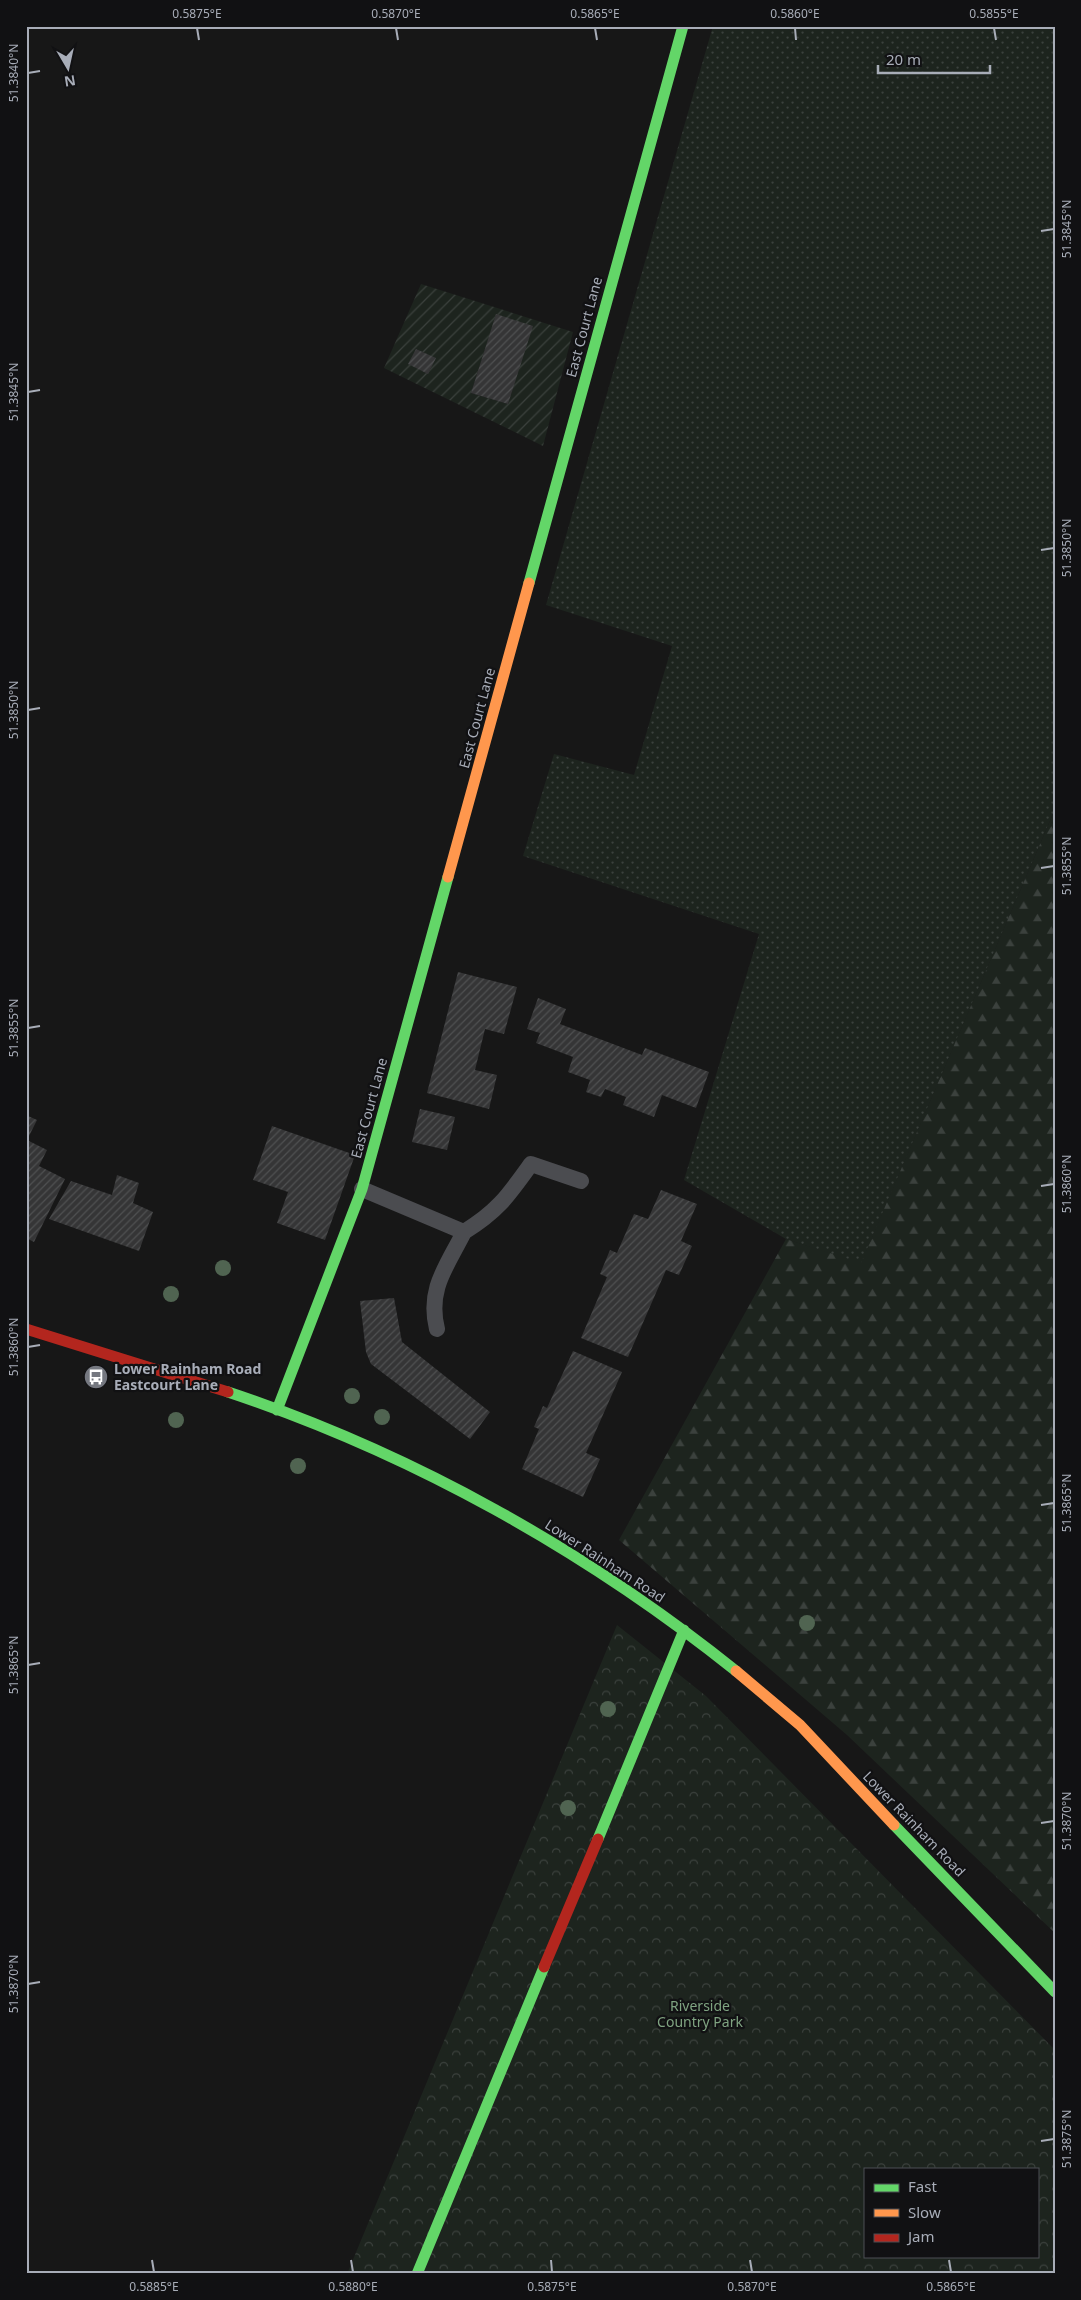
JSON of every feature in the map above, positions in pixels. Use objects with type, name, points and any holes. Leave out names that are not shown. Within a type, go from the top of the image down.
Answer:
[{"type":"street","name":"East Court Lane","points":[[277,1410],[362,1189],[683,26]]},
{"type":"street","name":"Lower Rainham Road","points":[[26,1329],[277,1410],[398,1459],[464,1492],[570,1555],[684,1630],[780,1706],[1055,1992]]},
{"type":"street","points":[[416,2274],[684,1630]]},
{"type":"lane","points":[[437,1329],[433,1313],[435,1289],[464,1232],[486,1219],[501,1205],[531,1164],[581,1181]]},
{"type":"lane","points":[[362,1189],[464,1232]]},
{"type":"green space","points":[[713,26],[1055,26],[1055,809],[861,1264],[786,1239],[684,1180],[759,934],[523,856],[554,754],[634,775],[672,646],[546,605]]},
{"type":"green space","points":[[421,284],[573,332],[543,446],[384,368]],"holes":[[[496,315],[532,326],[508,404],[471,393]],[[416,349],[435,358],[428,374],[409,364]]]},
{"type":"green space","points":[[1055,809],[1055,1933],[847,1735],[619,1540],[786,1239],[861,1263]]},
{"type":"green space","name":"Riverside Country Park","points":[[617,1625],[706,1696],[1055,2050],[1055,2274],[347,2274]]},
{"type":"building","points":[[496,314],[533,326],[508,404],[471,393]]},
{"type":"building","points":[[416,349],[436,358],[428,374],[408,364]]},
{"type":"building","points":[[458,972],[517,987],[504,1034],[485,1029],[475,1070],[497,1075],[489,1109],[427,1093]]},
{"type":"building","points":[[538,998],[566,1009],[560,1024],[642,1055],[645,1048],[709,1072],[696,1108],[662,1095],[654,1117],[623,1105],[626,1097],[605,1089],[601,1097],[586,1092],[590,1080],[568,1072],[573,1057],[536,1043],[540,1033],[527,1029]]},
{"type":"building","points":[[420,1109],[455,1117],[447,1150],[412,1142]]},
{"type":"building","points":[[26,1115],[37,1120],[27,1140],[47,1150],[39,1166],[65,1179],[34,1242],[26,1238]]},
{"type":"building","points":[[272,1126],[355,1155],[325,1240],[277,1223],[288,1192],[253,1180]]},
{"type":"building","points":[[117,1175],[139,1183],[133,1203],[153,1212],[139,1251],[49,1219],[71,1181],[112,1195]]},
{"type":"building","points":[[661,1190],[697,1204],[681,1241],[692,1246],[679,1275],[666,1270],[628,1357],[581,1338],[607,1277],[600,1274],[610,1250],[617,1253],[634,1214],[648,1219]]},
{"type":"building","points":[[394,1298],[402,1342],[490,1412],[470,1439],[371,1364],[366,1352],[360,1301]]},
{"type":"building","points":[[573,1351],[622,1372],[586,1453],[600,1459],[583,1497],[522,1469],[539,1429],[534,1427],[543,1406],[547,1408]]},
{"type":"traffic: fast","points":[[529,583],[683,26]]},
{"type":"traffic: fast","points":[[277,1410],[362,1189],[448,877]]},
{"type":"traffic: fast","points":[[228,1392],[363,1444],[429,1475],[494,1509],[619,1585],[736,1671]]},
{"type":"traffic: fast","points":[[598,1839],[684,1630]]},
{"type":"traffic: fast","points":[[894,1825],[1055,1992]]},
{"type":"traffic: fast","points":[[417,2274],[544,1967]]},
{"type":"traffic: slow","points":[[448,877],[529,583]]},
{"type":"traffic: slow","points":[[736,1671],[800,1725],[894,1825]]},
{"type":"traffic: jam","points":[[26,1329],[228,1392]]},
{"type":"traffic: jam","points":[[544,1967],[598,1839]]},
{"type":"place","name":"Lower Rainham Road Eastcourt Lane","points":[[96,1377]]}]
